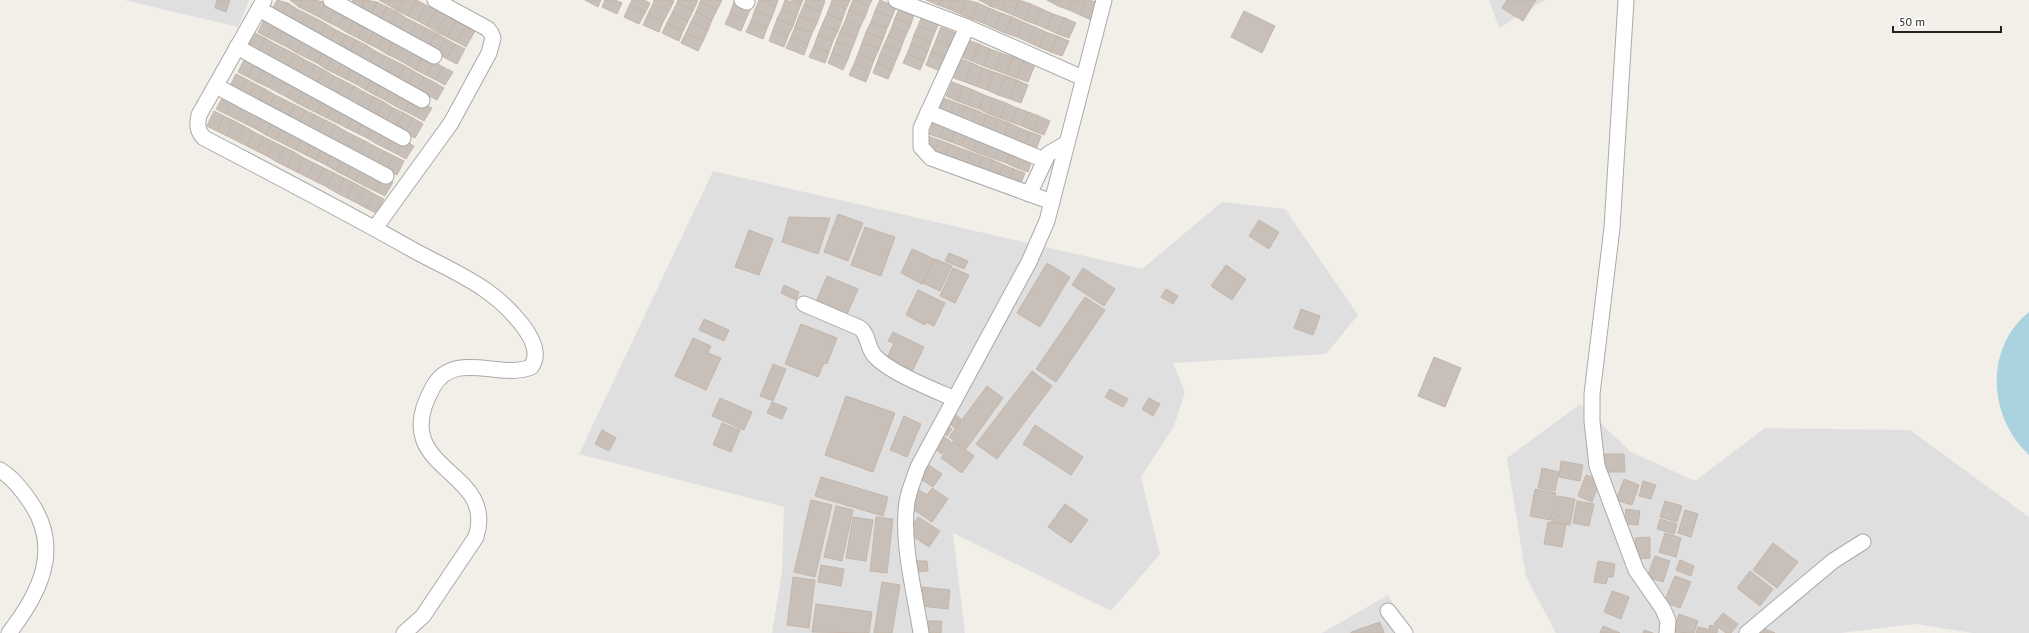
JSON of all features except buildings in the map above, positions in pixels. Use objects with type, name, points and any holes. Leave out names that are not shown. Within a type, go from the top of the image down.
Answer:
[{"type":"street","points":[[331,0],[434,56]]},
{"type":"street","points":[[375,228],[451,123],[492,44],[491,32],[488,29],[435,0]]},
{"type":"street","points":[[896,0],[967,27],[1083,78]]},
{"type":"street","points":[[921,633],[908,548],[906,521],[907,502],[918,467],[1029,262],[1047,221],[1104,0]]},
{"type":"street","points":[[1626,0],[1612,228],[1592,394],[1592,421],[1597,466],[1621,534],[1636,570],[1663,609],[1668,621],[1668,633]]},
{"type":"street","points":[[404,633],[423,616],[476,536],[479,527],[480,516],[478,506],[471,494],[428,450],[422,438],[420,418],[426,400],[434,385],[444,375],[456,369],[482,367],[526,370],[535,362],[537,355],[534,344],[524,328],[484,289],[375,228],[204,138],[198,127],[198,121],[261,5],[422,100]]},
{"type":"street","points":[[967,27],[928,112],[922,128],[920,138],[921,147],[924,153],[931,158],[1052,202]]},
{"type":"street","points":[[237,47],[403,138]]},
{"type":"street","points":[[216,86],[386,176]]},
{"type":"street","points":[[928,112],[1044,160]]},
{"type":"street","points":[[1029,194],[1044,160],[1052,151],[1067,143]]},
{"type":"street","points":[[804,304],[860,328],[865,333],[872,352],[882,362],[913,381],[955,399]]},
{"type":"street","points":[[0,470],[24,491],[40,516],[47,540],[41,579],[32,601],[9,633]]},
{"type":"street","points":[[1747,633],[1833,561],[1863,542]]},
{"type":"street","points":[[1388,611],[1405,633]]},
{"type":"shaded area","points":[[124,0],[249,0],[238,27]]},
{"type":"shaded area","points":[[1489,0],[1545,0],[1499,28]]},
{"type":"shaded area","points":[[713,171],[1142,269],[1222,202],[1285,209],[1358,315],[1326,354],[1173,363],[1185,392],[1174,426],[1141,477],[1160,554],[1111,611],[953,533],[965,633],[772,633],[782,572],[784,507],[579,454]]},
{"type":"shaded area","points":[[1580,404],[1631,452],[1695,481],[1765,428],[1910,430],[2029,517],[2029,633],[1973,633],[1916,624],[1840,633],[1556,633],[1526,577],[1507,458]]},
{"type":"shaded area","points":[[1388,595],[1408,633],[1322,633]]},
{"type":"water","points":[[2029,312],[2029,455],[2015,439],[2005,422],[1999,403],[1997,383],[1998,363],[2004,344],[2014,327]]}]
